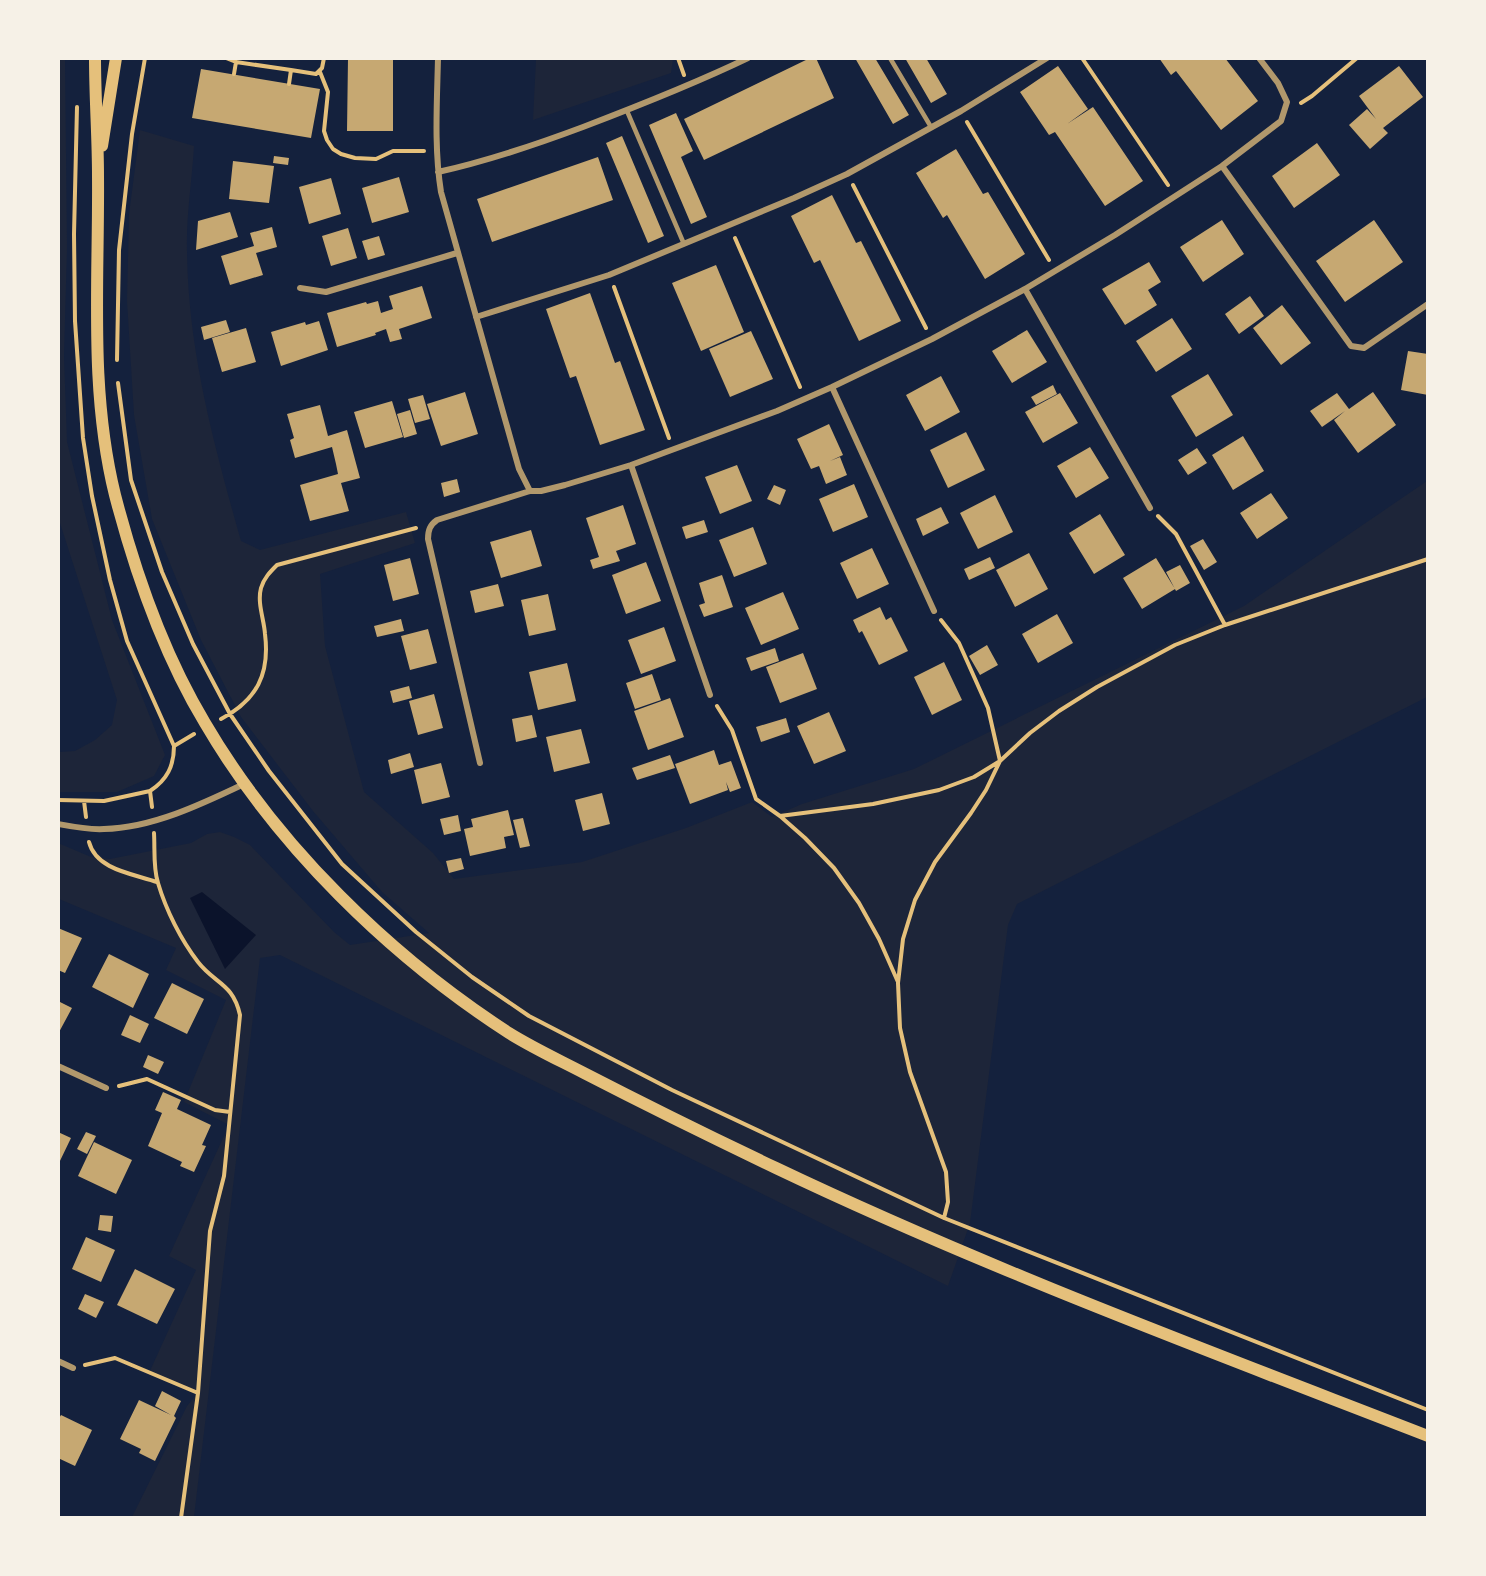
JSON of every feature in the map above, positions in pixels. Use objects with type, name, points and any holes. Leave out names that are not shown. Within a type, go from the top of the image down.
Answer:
[{"type":"main road","points":[[95,58],[98,171],[96,350],[101,406],[114,490],[139,574],[159,631],[203,721],[245,784],[298,850],[348,904],[401,953],[457,998],[515,1037],[659,1112],[939,1243],[1428,1437]]},
{"type":"main road","points":[[98,171],[116,58]]},
{"type":"street","points":[[438,58],[437,151],[444,206],[519,469],[530,491]]},
{"type":"street","points":[[438,172],[509,154],[627,111],[748,58]]},
{"type":"street","points":[[476,316],[609,275],[847,174],[961,111],[1047,58]]},
{"type":"street","points":[[480,763],[428,538],[428,531],[432,524],[437,520],[530,491],[565,485],[631,465],[805,399],[932,339],[1024,289],[1115,235],[1222,166],[1281,121],[1287,102],[1283,92],[1259,58]]},
{"type":"street","points":[[1222,166],[1351,346],[1364,348],[1428,304]]},
{"type":"street","points":[[300,288],[326,292],[457,253]]},
{"type":"street","points":[[1024,289],[1150,508]]},
{"type":"street","points":[[832,387],[934,611]]},
{"type":"street","points":[[631,465],[710,695]]},
{"type":"street","points":[[58,824],[86,829],[130,826],[198,806],[245,784]]},
{"type":"street","points":[[58,1066],[106,1089]]},
{"type":"street","points":[[58,1361],[73,1368]]},
{"type":"lane","points":[[890,58],[931,127]]},
{"type":"lane","points":[[627,111],[684,244]]},
{"type":"path","points":[[117,361],[120,250],[132,134],[145,58]]},
{"type":"path","points":[[226,58],[236,62],[316,74],[320,72]]},
{"type":"path","points":[[324,58],[320,72],[328,92],[324,131],[333,149],[355,158],[376,159],[393,152],[437,151]]},
{"type":"path","points":[[1082,58],[1175,196]]},
{"type":"path","points":[[1285,112],[1312,96],[1357,58]]},
{"type":"path","points":[[234,74],[236,62]]},
{"type":"path","points":[[289,84],[291,70]]},
{"type":"path","points":[[961,111],[1055,271]]},
{"type":"path","points":[[847,174],[932,339]]},
{"type":"path","points":[[729,225],[805,399]]},
{"type":"path","points":[[609,275],[673,450]]},
{"type":"path","points":[[117,372],[131,480],[162,572],[193,644],[230,714],[270,771],[342,864],[416,932],[472,976],[529,1016],[672,1090],[944,1218],[1428,1410]]},
{"type":"path","points":[[1150,508],[1176,534],[1225,625]]},
{"type":"path","points":[[230,714],[254,694],[261,680],[266,652],[261,587],[267,575],[277,565],[432,524]]},
{"type":"path","points":[[780,816],[873,804],[939,789],[974,777],[1000,761],[1030,733],[1059,711],[1097,687],[1175,645],[1225,625],[1428,559]]},
{"type":"path","points":[[934,611],[959,643],[988,708],[1000,761],[986,790],[935,862],[915,900],[903,939],[898,983],[900,1028],[910,1072],[946,1172],[948,1202],[944,1218]]},
{"type":"path","points":[[710,695],[732,730],[756,799],[805,838],[834,868],[859,903],[879,939],[898,983]]},
{"type":"path","points":[[58,800],[104,801],[150,791],[168,775],[174,758],[174,746]]},
{"type":"path","points":[[150,791],[157,882],[172,919],[198,962],[230,991],[237,1001],[240,1015],[224,1176],[210,1231],[198,1393],[181,1518]]},
{"type":"path","points":[[84,801],[86,829],[91,850],[104,864],[157,882]]},
{"type":"path","points":[[106,1089],[147,1079],[215,1110],[230,1112]]},
{"type":"path","points":[[73,1368],[115,1358],[198,1393]]},
{"type":"shaded area","points":[[536,58],[673,59],[671,73],[533,120]]},
{"type":"shaded area","points":[[58,59],[65,59],[67,248],[64,356],[67,442],[112,620],[165,755],[154,776],[117,792],[59,792],[59,752],[75,751],[95,740],[112,725],[117,700],[59,520]]},
{"type":"shaded area","points":[[140,130],[194,146],[187,238],[188,288],[192,325],[204,398],[241,541],[260,550],[406,512],[415,543],[320,574],[325,646],[364,792],[433,853],[454,879],[582,862],[686,828],[752,802],[772,817],[802,804],[914,769],[1244,606],[1427,481],[1427,697],[1017,904],[1008,925],[970,1223],[948,1286],[280,955],[260,958],[194,1517],[132,1517],[187,1406],[197,1394],[149,1373],[196,1270],[169,1256],[229,1125],[184,1102],[226,1000],[166,970],[176,948],[59,899],[58,843],[91,857],[110,859],[191,843],[207,834],[220,832],[250,845],[334,932],[350,945],[429,933],[382,892],[313,811],[241,717],[201,640],[152,519],[134,415],[127,301],[129,214]]},
{"type":"shaded area","points":[[202,892],[256,935],[225,969],[190,898]]},
{"type":"building","points":[[348,58],[393,58],[393,131],[347,131]]},
{"type":"building","points":[[810,58],[816,58],[834,98],[704,160],[684,119]]},
{"type":"building","points":[[855,58],[875,58],[909,115],[893,124]]},
{"type":"building","points":[[905,58],[926,58],[947,94],[931,103]]},
{"type":"building","points":[[1159,58],[1225,58],[1258,101],[1221,130],[1176,71],[1171,75]]},
{"type":"building","points":[[1058,66],[1088,109],[1067,124],[1093,107],[1143,181],[1105,206],[1055,132],[1049,135],[1020,92]]},
{"type":"building","points":[[1399,66],[1423,97],[1383,128],[1388,133],[1370,149],[1349,125],[1367,109],[1376,119],[1359,96]]},
{"type":"building","points":[[201,69],[320,89],[311,138],[192,118]]},
{"type":"building","points":[[676,113],[693,151],[681,157],[707,217],[691,224],[649,125]]},
{"type":"building","points":[[622,136],[664,236],[648,243],[606,143]]},
{"type":"building","points":[[1317,143],[1340,175],[1294,208],[1272,176]]},
{"type":"building","points":[[956,149],[983,194],[988,192],[1025,254],[985,279],[947,215],[943,218],[916,173]]},
{"type":"building","points":[[274,156],[289,158],[288,165],[273,163]]},
{"type":"building","points":[[598,157],[613,200],[492,242],[477,199]]},
{"type":"building","points":[[233,161],[274,166],[269,203],[229,199]]},
{"type":"building","points":[[399,177],[409,212],[372,223],[362,188]]},
{"type":"building","points":[[331,178],[341,214],[309,224],[299,187]]},
{"type":"building","points":[[832,195],[856,243],[861,241],[901,321],[859,341],[820,260],[814,263],[791,216]]},
{"type":"building","points":[[230,212],[238,237],[196,250],[198,221]]},
{"type":"building","points":[[1222,220],[1244,254],[1203,282],[1180,247]]},
{"type":"building","points":[[1374,220],[1403,262],[1345,302],[1316,261]]},
{"type":"building","points":[[272,227],[277,247],[256,253],[263,275],[230,285],[221,256],[254,246],[250,233]]},
{"type":"building","points":[[348,228],[357,258],[331,266],[322,236]]},
{"type":"building","points":[[379,236],[385,255],[368,260],[362,241]]},
{"type":"building","points":[[1149,262],[1161,282],[1148,290],[1157,305],[1125,325],[1102,289]]},
{"type":"building","points":[[716,265],[744,332],[701,351],[672,283]]},
{"type":"building","points":[[422,286],[432,318],[399,329],[402,339],[390,342],[386,329],[375,333],[376,335],[337,347],[327,313],[378,301],[381,313],[393,309],[389,296]]},
{"type":"building","points":[[590,293],[615,363],[620,361],[645,430],[600,445],[576,376],[570,378],[546,309]]},
{"type":"building","points":[[1250,296],[1264,316],[1239,334],[1225,314]]},
{"type":"building","points":[[1282,305],[1311,343],[1281,365],[1253,328]]},
{"type":"building","points":[[1172,318],[1192,349],[1156,372],[1136,341]]},
{"type":"building","points":[[226,320],[230,332],[204,340],[201,327]]},
{"type":"building","points":[[319,321],[328,350],[281,366],[271,332],[305,322],[306,325]]},
{"type":"building","points":[[246,328],[256,362],[222,372],[212,338]]},
{"type":"building","points":[[1027,330],[1047,362],[1012,383],[992,351]]},
{"type":"building","points":[[751,331],[773,379],[730,397],[709,349]]},
{"type":"building","points":[[1408,351],[1428,354],[1428,395],[1401,390]]},
{"type":"building","points":[[1208,374],[1233,415],[1196,437],[1171,396]]},
{"type":"building","points":[[941,376],[960,412],[925,431],[906,395]]},
{"type":"building","points":[[1053,385],[1057,394],[1036,405],[1031,397]]},
{"type":"building","points":[[465,392],[478,434],[441,446],[427,404]]},
{"type":"building","points":[[1373,392],[1396,425],[1358,453],[1334,420],[1345,411],[1322,427],[1310,411],[1337,393],[1349,409]]},
{"type":"building","points":[[1060,393],[1078,423],[1043,443],[1025,412]]},
{"type":"building","points":[[423,395],[430,419],[415,423],[408,399]]},
{"type":"building","points":[[392,401],[403,437],[365,448],[354,412]]},
{"type":"building","points":[[320,405],[328,436],[347,430],[360,478],[341,483],[349,511],[310,521],[300,485],[338,474],[336,464],[332,447],[295,458],[290,440],[294,438],[287,414]]},
{"type":"building","points":[[410,410],[417,434],[404,438],[397,414]]},
{"type":"building","points":[[829,424],[843,455],[830,461],[840,457],[847,475],[826,484],[819,466],[811,469],[797,439]]},
{"type":"building","points":[[966,432],[985,470],[948,488],[930,450]]},
{"type":"building","points":[[1243,436],[1264,471],[1233,490],[1212,455]]},
{"type":"building","points":[[1090,447],[1109,478],[1076,498],[1057,466]]},
{"type":"building","points":[[1197,448],[1207,463],[1188,475],[1178,460]]},
{"type":"building","points":[[737,465],[752,501],[720,514],[705,477]]},
{"type":"building","points":[[457,479],[460,492],[444,497],[441,483]]},
{"type":"building","points":[[854,484],[868,517],[833,532],[819,499]]},
{"type":"building","points":[[774,485],[786,490],[780,505],[767,499]]},
{"type":"building","points":[[1271,493],[1288,518],[1257,539],[1240,513]]},
{"type":"building","points":[[995,495],[1013,532],[978,549],[960,513]]},
{"type":"building","points":[[623,505],[636,544],[616,551],[620,561],[593,569],[590,560],[599,557],[586,518]]},
{"type":"building","points":[[941,507],[949,523],[923,536],[916,519]]},
{"type":"building","points":[[1100,514],[1125,555],[1094,574],[1069,533]]},
{"type":"building","points":[[704,520],[708,532],[686,539],[682,527]]},
{"type":"building","points":[[753,527],[767,564],[734,577],[719,540]]},
{"type":"building","points":[[531,530],[542,566],[501,578],[490,542]]},
{"type":"building","points":[[1203,539],[1217,562],[1204,570],[1190,546]]},
{"type":"building","points":[[872,548],[889,584],[857,599],[840,563]]},
{"type":"building","points":[[1029,553],[1048,589],[1015,607],[996,570]]},
{"type":"building","points":[[990,557],[995,568],[969,580],[964,569]]},
{"type":"building","points":[[410,558],[419,594],[393,601],[384,565]]},
{"type":"building","points":[[1156,558],[1175,589],[1142,609],[1123,578]]},
{"type":"building","points":[[646,562],[661,601],[626,614],[612,575]]},
{"type":"building","points":[[1180,565],[1190,583],[1176,591],[1166,572]]},
{"type":"building","points":[[722,575],[733,607],[704,617],[699,605],[705,603],[699,583]]},
{"type":"building","points":[[498,584],[504,606],[475,613],[470,591]]},
{"type":"building","points":[[783,592],[799,629],[761,645],[745,608]]},
{"type":"building","points":[[548,594],[556,630],[529,636],[521,600]]},
{"type":"building","points":[[880,607],[886,620],[891,617],[908,651],[879,665],[862,631],[859,633],[853,620]]},
{"type":"building","points":[[1057,614],[1073,643],[1038,663],[1022,634]]},
{"type":"building","points":[[401,619],[404,631],[377,637],[374,626]]},
{"type":"building","points":[[664,627],[676,661],[641,674],[628,640]]},
{"type":"building","points":[[428,629],[437,663],[410,670],[401,636]]},
{"type":"building","points":[[987,645],[998,665],[980,675],[969,656]]},
{"type":"building","points":[[775,648],[779,661],[751,671],[746,658]]},
{"type":"building","points":[[803,653],[817,689],[780,703],[766,667]]},
{"type":"building","points":[[944,662],[962,700],[932,715],[914,677]]},
{"type":"building","points":[[567,663],[576,701],[538,710],[529,672]]},
{"type":"building","points":[[652,674],[661,700],[635,709],[626,683]]},
{"type":"building","points":[[409,686],[412,698],[393,703],[390,691]]},
{"type":"building","points":[[434,694],[443,728],[418,735],[409,701]]},
{"type":"building","points":[[670,698],[684,737],[648,750],[634,711]]},
{"type":"building","points":[[829,712],[846,751],[814,764],[797,726]]},
{"type":"building","points":[[532,715],[537,737],[516,742],[512,719]]},
{"type":"building","points":[[786,718],[790,732],[761,742],[756,727]]},
{"type":"building","points":[[581,729],[590,763],[554,772],[546,737]]},
{"type":"building","points":[[714,750],[719,765],[731,761],[741,788],[730,792],[726,782],[728,790],[690,804],[675,764]]},
{"type":"building","points":[[410,753],[414,767],[391,774],[388,760]]},
{"type":"building","points":[[670,755],[675,768],[637,780],[632,768]]},
{"type":"building","points":[[441,763],[450,797],[422,804],[414,770]]},
{"type":"building","points":[[602,793],[610,824],[583,831],[575,800]]},
{"type":"building","points":[[508,810],[514,835],[504,837],[506,848],[470,856],[464,829],[473,827],[471,819]]},
{"type":"building","points":[[458,815],[461,831],[444,835],[440,819]]},
{"type":"building","points":[[523,818],[530,846],[520,848],[513,820]]},
{"type":"building","points":[[461,858],[464,869],[449,873],[446,861]]},
{"type":"building","points":[[58,928],[82,938],[65,973],[58,970]]},
{"type":"building","points":[[109,954],[149,974],[133,1008],[92,987]]},
{"type":"building","points":[[172,983],[204,999],[187,1034],[154,1018]]},
{"type":"building","points":[[60,1002],[72,1008],[58,1034],[58,1005]]},
{"type":"building","points":[[130,1015],[149,1024],[140,1043],[121,1035]]},
{"type":"building","points":[[148,1055],[164,1062],[158,1074],[143,1067]]},
{"type":"building","points":[[163,1092],[181,1100],[177,1109],[211,1125],[202,1145],[206,1146],[194,1172],[180,1166],[182,1162],[148,1146],[162,1113],[155,1110]]},
{"type":"building","points":[[58,1132],[71,1138],[58,1165]]},
{"type":"building","points":[[86,1132],[96,1136],[87,1154],[77,1149]]},
{"type":"building","points":[[94,1142],[132,1160],[116,1194],[78,1176]]},
{"type":"building","points":[[100,1215],[113,1216],[111,1232],[98,1230]]},
{"type":"building","points":[[86,1237],[115,1250],[101,1282],[72,1269]]},
{"type":"building","points":[[135,1269],[175,1289],[157,1324],[117,1305]]},
{"type":"building","points":[[85,1294],[104,1302],[96,1318],[78,1309]]},
{"type":"building","points":[[162,1391],[181,1401],[174,1416],[176,1418],[155,1461],[139,1453],[141,1449],[120,1439],[139,1400],[171,1415],[155,1406]]},
{"type":"building","points":[[61,1415],[92,1430],[75,1466],[58,1458],[58,1420]]}]
